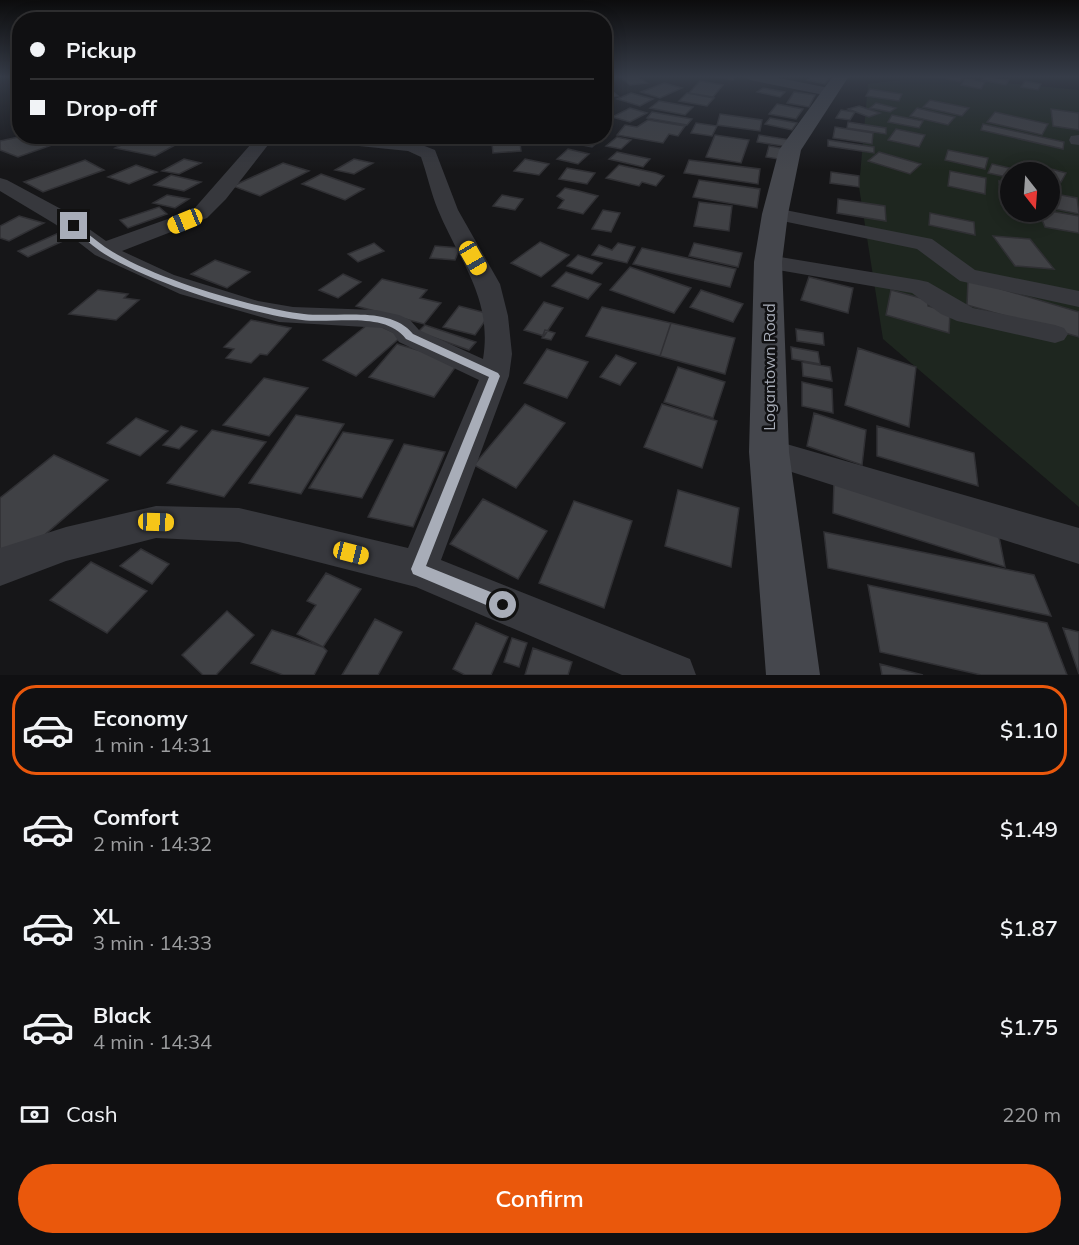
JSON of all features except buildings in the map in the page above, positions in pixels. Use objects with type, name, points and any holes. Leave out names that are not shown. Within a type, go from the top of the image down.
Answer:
[{"type":"street","name":"Logantown Road","points":[[793,675],[769,452],[768,262],[775,214],[790,150],[819,108]]},
{"type":"street","points":[[103,249],[200,214],[219,195],[260,144]]},
{"type":"street","points":[[391,144],[412,146],[429,154],[448,210],[489,284],[495,316],[498,354],[495,376],[418,569]]},
{"type":"street","points":[[0,184],[26,196],[74,226],[103,249],[146,271],[247,306],[312,318],[355,317],[401,326],[409,336],[495,376]]},
{"type":"street","points":[[775,214],[924,244],[940,253],[954,269],[968,276],[1079,299]]},
{"type":"street","points":[[768,262],[919,286],[950,308],[966,315],[1054,334]]},
{"type":"street","points":[[769,452],[1079,546]]},
{"type":"street","points":[[0,567],[66,544],[156,522],[239,525],[418,569],[674,675]]},
{"type":"shaded area","points":[[866,108],[1079,108],[1079,507],[883,339],[859,187]]},
{"type":"route","points":[[74,226],[103,249],[146,271],[247,306],[280,314],[312,318],[355,317],[381,320],[401,326],[409,336],[495,376],[418,569],[503,605]]}]
